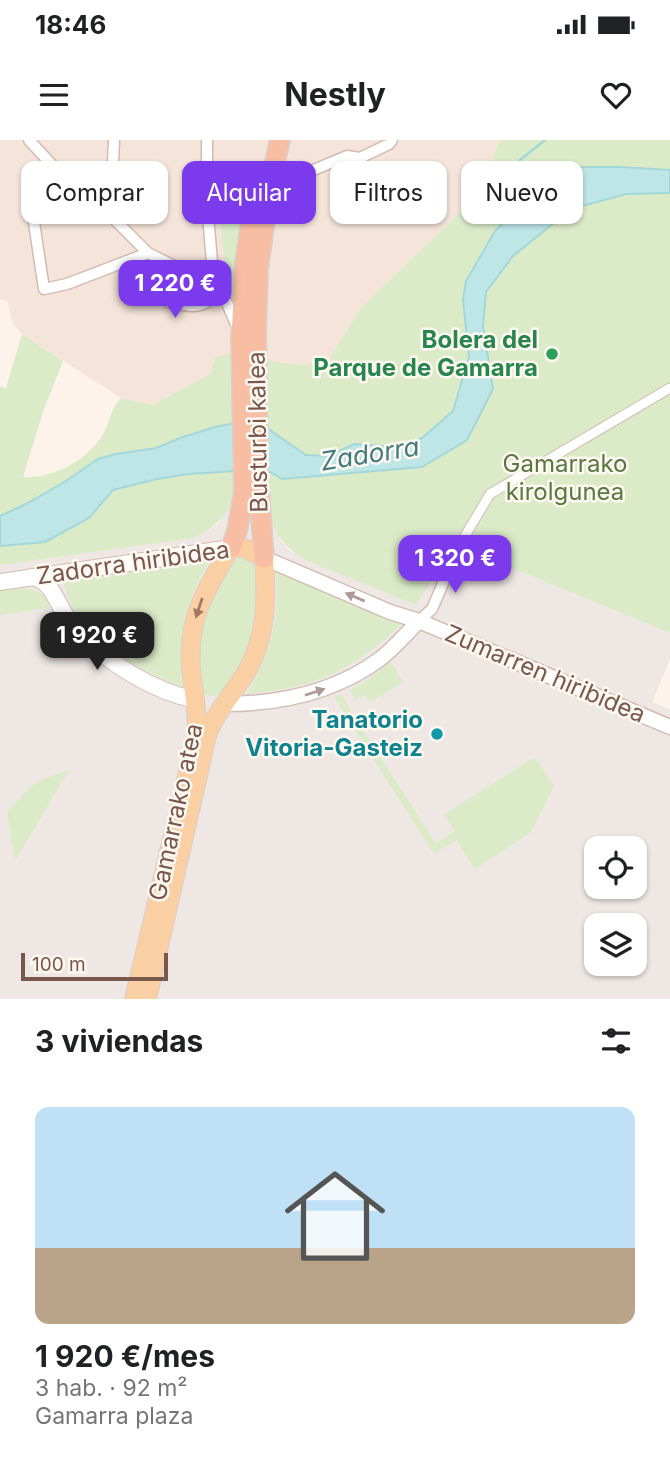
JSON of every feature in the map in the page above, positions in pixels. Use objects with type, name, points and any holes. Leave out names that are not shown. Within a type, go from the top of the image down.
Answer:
[{"type":"highway","name":"Busturbi kalea","points":[[249,361],[241,337],[245,264],[268,140]]},
{"type":"highway","name":"Busturbi kalea","points":[[277,161],[280,140]]},
{"type":"highway","name":"Busturbi kalea","points":[[264,558],[252,477],[249,361],[258,269],[266,224]]},
{"type":"highway","name":"Busturbi kalea","points":[[231,548],[252,477]]},
{"type":"main road","name":"Zadorra hiribidea","points":[[0,582],[231,548],[244,548],[264,558]]},
{"type":"main road","name":"Gamarrako atea","points":[[134,999],[196,738],[198,720],[191,654],[193,627],[205,589],[231,548]]},
{"type":"main road","name":"Gamarrako atea","points":[[147,999],[207,736],[213,721],[252,662],[264,623],[264,558]]},
{"type":"main road","points":[[55,597],[59,578],[64,572]]},
{"type":"main road","points":[[32,577],[43,581],[78,632],[119,666],[184,698],[224,704]]},
{"type":"street","points":[[29,140],[48,161]]},
{"type":"street","points":[[113,161],[114,140]]},
{"type":"street","points":[[207,140],[207,161]]},
{"type":"street","points":[[316,169],[347,156],[360,158],[392,140]]},
{"type":"street","points":[[34,224],[44,289],[67,284],[148,253]]},
{"type":"street","points":[[119,224],[148,253],[214,286],[226,302],[241,337]]},
{"type":"street","points":[[172,265],[168,302],[193,307],[204,305],[210,300],[214,286],[209,224]]},
{"type":"street","points":[[224,704],[298,697],[340,683],[380,659],[432,609],[459,545],[491,494],[670,388]]},
{"type":"street","name":"Zumarren hiribidea","points":[[264,558],[670,727]]},
{"type":"shaded area","points":[[0,140],[500,140],[492,161],[461,161],[461,211],[360,309],[328,361],[319,364],[286,365],[234,352],[211,373],[153,405],[121,398],[22,334],[13,324],[7,301],[0,299]]},
{"type":"shaded area","points":[[235,471],[270,472],[274,527],[280,540],[290,551],[436,573],[448,541],[670,633],[670,659],[652,702],[670,710],[670,999],[0,999],[0,565],[194,538],[218,524],[227,511]]},
{"type":"green space","points":[[500,140],[670,140],[670,170],[619,167],[583,178],[583,161],[492,161]]},
{"type":"green space","name":"Gamarrako kirolgunea","points":[[670,193],[670,633],[449,542],[436,573],[416,605],[306,560],[283,542],[270,512],[270,472],[282,479],[422,467],[493,389],[483,326],[486,292],[513,256],[552,224],[583,224],[583,206],[626,194]]},
{"type":"green space","points":[[461,211],[461,224],[502,224],[495,231],[463,300],[469,357],[453,411],[422,438],[397,447],[354,444],[328,456],[305,455],[254,419],[215,427],[156,448],[98,459],[66,481],[0,516],[0,386],[6,388],[22,334],[63,361],[44,409],[23,477],[35,477],[59,470],[92,449],[121,398],[153,405],[211,373],[215,358],[234,352],[266,369],[267,360],[297,365],[328,361],[360,309]]},
{"type":"green space","points":[[221,224],[241,224],[234,309],[221,278],[219,266],[225,265]]},
{"type":"green space","points":[[235,471],[234,493],[225,515],[214,526],[194,538],[0,565],[0,546],[45,541],[89,518],[113,490],[189,474]]},
{"type":"green space","points":[[213,555],[196,587],[185,618],[181,650],[182,687],[137,665],[96,636],[75,611],[64,586],[67,579]]},
{"type":"green space","points":[[241,556],[254,560],[259,569],[256,627],[242,667],[220,695],[210,696],[204,693],[199,677],[200,638],[204,615],[211,596],[233,559]]},
{"type":"green space","points":[[275,568],[402,624],[367,654],[331,674],[291,687],[246,694],[262,664],[272,634],[277,602]]},
{"type":"green space","points":[[14,586],[15,589],[37,591],[44,597],[49,608],[0,615],[0,588]]},
{"type":"green space","points":[[391,662],[403,682],[370,702],[365,694],[356,700],[350,690]]},
{"type":"green space","points":[[342,694],[436,844],[455,831],[444,815],[535,759],[554,786],[531,832],[475,869],[456,840],[434,854],[334,697]]},
{"type":"green space","points":[[69,770],[15,861],[7,812],[31,786]]},
{"type":"water","points":[[583,167],[670,170],[670,193],[626,194],[583,206]]},
{"type":"water","name":"Zadorra","points":[[502,224],[552,224],[513,256],[486,292],[483,326],[493,389],[467,440],[422,467],[282,479],[270,472],[235,471],[157,479],[113,490],[89,518],[45,542],[0,546],[0,516],[66,481],[98,459],[156,448],[215,427],[254,419],[306,455],[329,456],[354,444],[397,447],[422,438],[453,411],[469,357],[463,300],[466,281]]},
{"type":"waterway","points":[[501,225],[499,217],[520,160],[545,140]]},
{"type":"place","name":"Bolera del Parque de Gamarra","points":[[552,354]]},
{"type":"place","name":"Tanatorio Vitoria-Gasteiz","points":[[437,734]]}]
